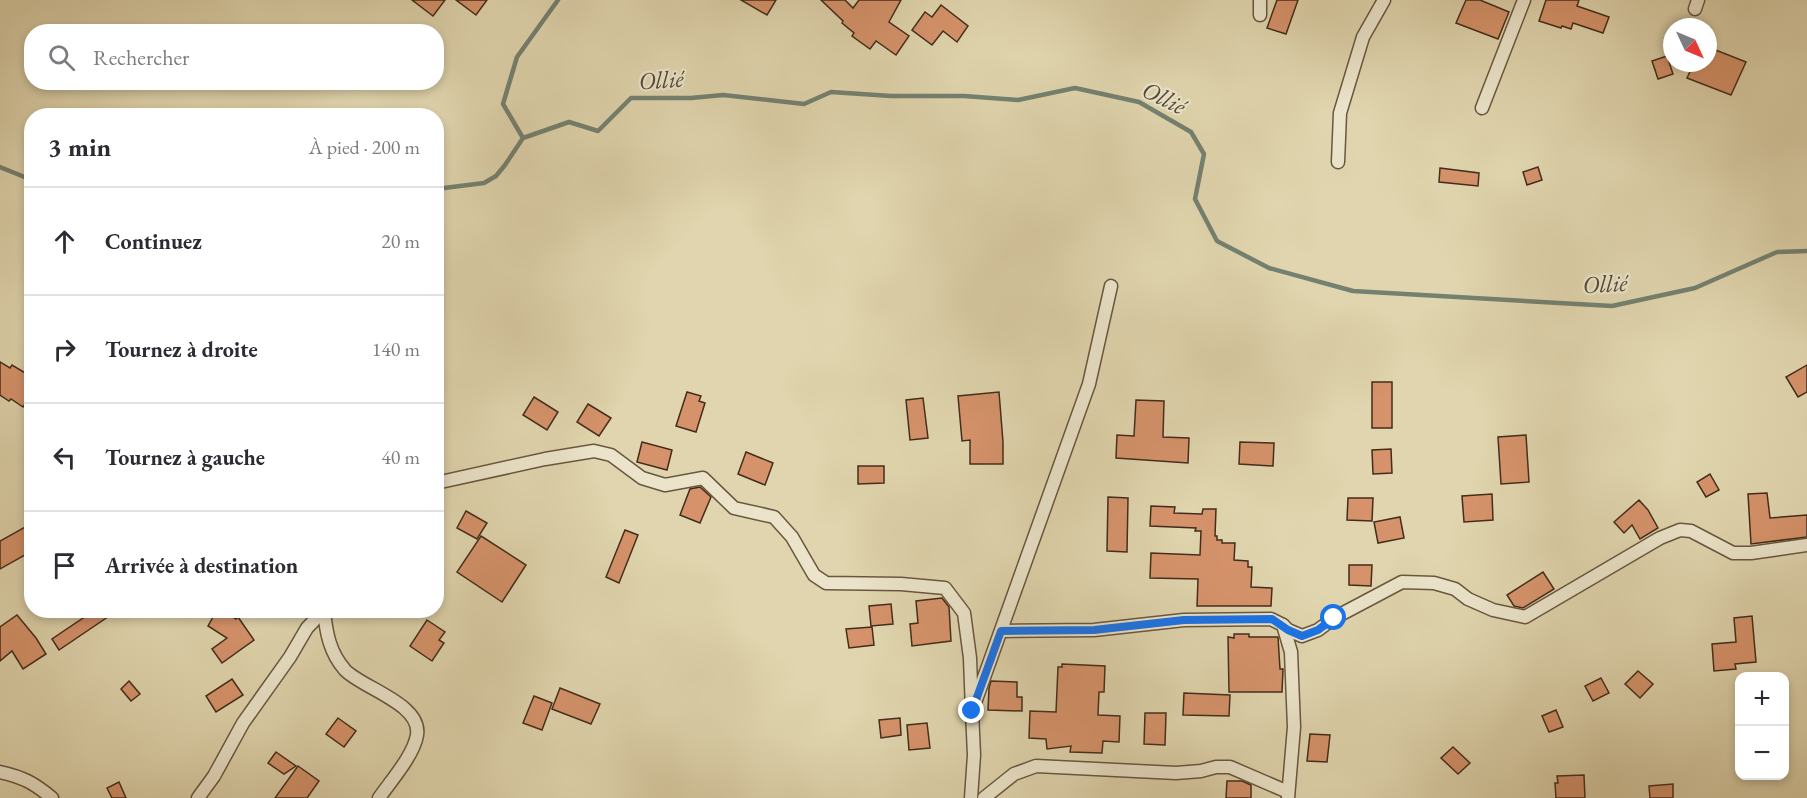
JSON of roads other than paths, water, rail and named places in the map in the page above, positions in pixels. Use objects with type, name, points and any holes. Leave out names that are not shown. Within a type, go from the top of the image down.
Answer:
[{"type":"street","points":[[1260,0],[1260,15]]},
{"type":"street","points":[[1338,162],[1340,113],[1363,37],[1384,0]]},
{"type":"street","points":[[1482,108],[1524,0]]},
{"type":"street","points":[[972,711],[1089,384],[1111,286]]},
{"type":"street","points":[[444,481],[545,459],[594,451],[611,455],[642,478],[664,485],[703,478],[734,508],[774,517],[792,537],[814,575],[826,583],[901,584],[945,588],[964,612],[970,658],[974,755],[971,798]]},
{"type":"street","points":[[1001,631],[1094,630],[1184,620],[1272,619],[1302,636],[1318,630],[1334,618],[1402,582],[1434,583],[1455,589],[1468,599],[1493,610],[1525,617],[1660,538],[1680,530],[1691,531],[1733,553],[1751,553],[1807,545]]},
{"type":"street","points":[[198,798],[214,776],[243,723],[290,657],[307,628],[316,618]]},
{"type":"street","points":[[325,618],[326,634],[333,653],[346,671],[396,703],[410,714],[416,724],[417,735],[411,751],[379,798]]},
{"type":"street","points":[[984,798],[1014,774],[1036,766],[1176,773],[1230,767],[1288,795],[1294,727],[1291,652],[1283,626]]},
{"type":"street","points":[[0,772],[20,776],[37,785],[52,798]]},
{"type":"waterway","points":[[523,138],[503,104],[517,57],[558,0]]},
{"type":"waterway","name":"Ollié","points":[[444,188],[484,183],[496,176],[523,138],[569,122],[598,131],[631,98],[691,98],[723,95],[804,104],[831,92],[1018,100],[1075,88],[1139,102],[1191,132],[1204,154],[1195,199],[1217,241],[1269,268],[1353,291],[1612,306],[1695,288],[1777,252],[1807,251]]},
{"type":"waterway","name":"Ollié","points":[[0,167],[24,177]]}]
